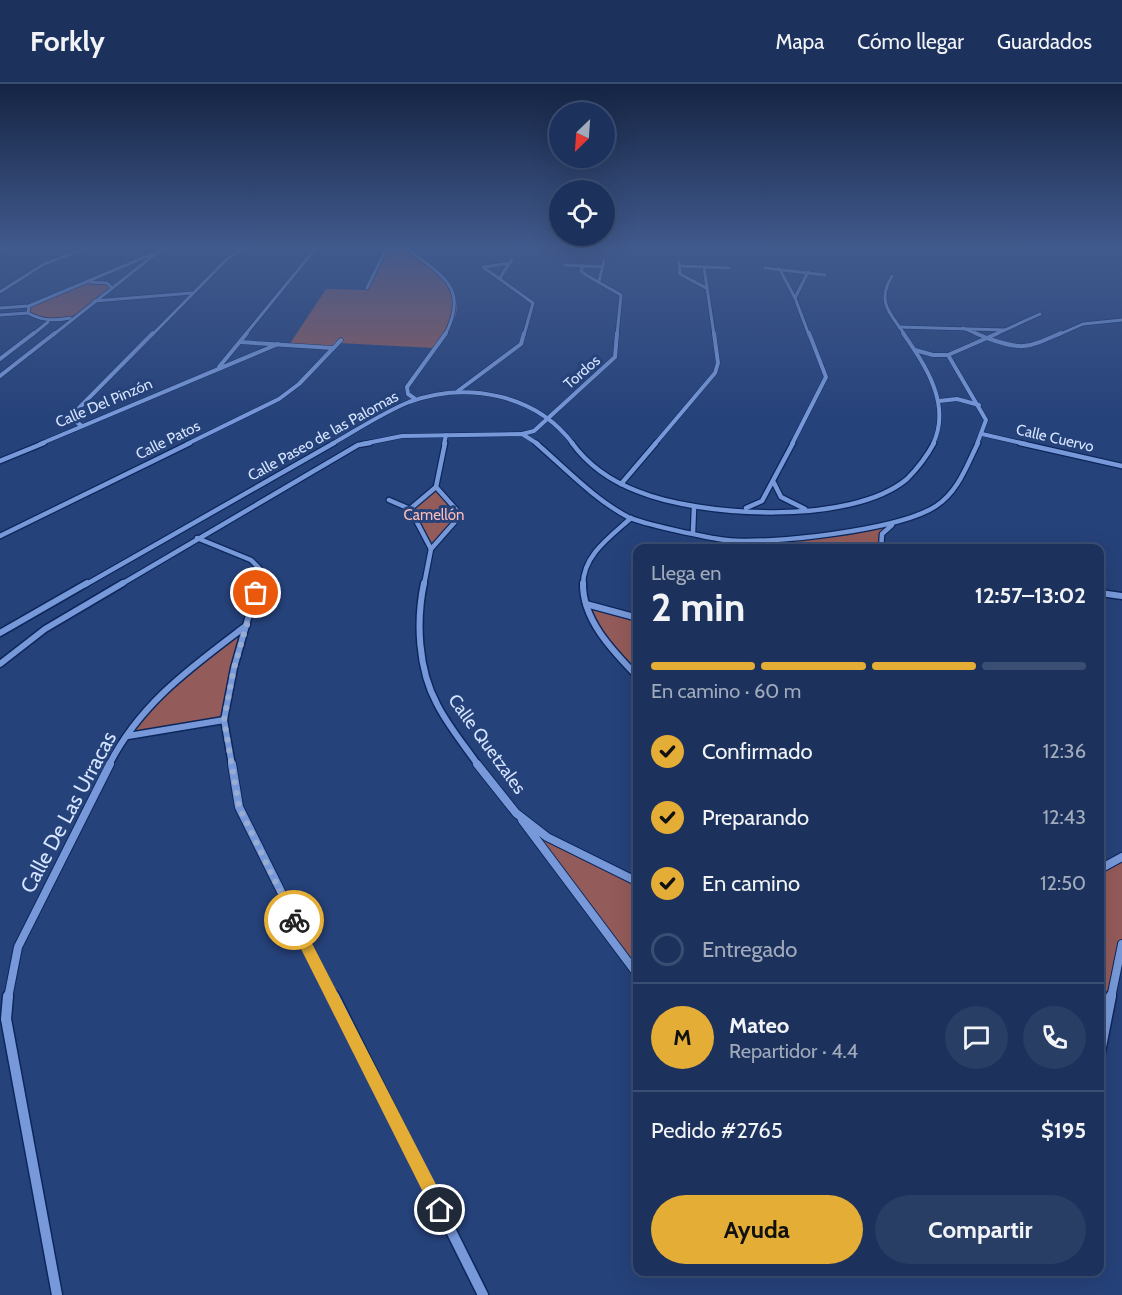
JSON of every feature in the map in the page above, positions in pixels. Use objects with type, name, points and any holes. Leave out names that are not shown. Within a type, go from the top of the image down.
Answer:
[{"type":"street","points":[[0,308],[29,306],[28,313]]},
{"type":"street","points":[[0,376],[88,306]]},
{"type":"street","points":[[82,426],[72,419],[75,412],[180,306]]},
{"type":"street","name":"Calle Del Pinzón","points":[[217,369],[269,306]]},
{"type":"street","points":[[414,398],[408,394],[407,387],[453,321],[458,306]]},
{"type":"street","points":[[457,392],[520,344],[532,306]]},
{"type":"street","name":"Tordos","points":[[522,434],[534,431],[615,357],[620,306]]},
{"type":"street","points":[[621,484],[715,373],[718,363],[709,306]]},
{"type":"street","points":[[731,511],[757,505],[773,483],[819,398],[826,377],[798,306]]},
{"type":"street","name":"Calle Paseo de las Palomas","points":[[0,633],[414,398],[457,392],[532,407],[549,417],[587,460],[621,484],[655,499],[694,508],[731,511],[810,510],[870,498],[904,482],[917,470],[931,449],[939,422],[939,401],[933,379],[887,306]]},
{"type":"street","points":[[0,315],[28,313],[48,322]]},
{"type":"street","points":[[915,350],[933,355],[948,355],[1040,314]]},
{"type":"street","points":[[0,359],[48,322],[73,317]]},
{"type":"street","points":[[963,328],[987,338],[1026,348],[1083,324],[1122,320]]},
{"type":"street","points":[[899,327],[1005,330]]},
{"type":"street","name":"Calle Patos","points":[[0,536],[279,399],[299,384],[341,340]]},
{"type":"street","points":[[240,342],[333,348]]},
{"type":"street","name":"Calle Del Pinzón","points":[[0,461],[278,344]]},
{"type":"street","points":[[725,540],[784,539],[893,524],[935,507],[948,496],[961,478],[982,434],[986,420],[948,355]]},
{"type":"street","points":[[939,401],[957,399],[979,405]]},
{"type":"street","points":[[522,434],[532,439],[607,504],[631,518],[742,544]]},
{"type":"street","name":"Calle Paseo de las Palomas","points":[[0,664],[45,629],[358,445],[402,436],[522,434]]},
{"type":"street","name":"Calle Cuervo","points":[[982,434],[1122,466]]},
{"type":"street","points":[[410,509],[436,487],[446,435]]},
{"type":"street","points":[[773,483],[776,492],[787,502],[810,510]]},
{"type":"street","name":"Calle Quetzales","points":[[436,487],[461,515],[431,549],[418,611],[420,650],[424,670],[436,703],[478,765],[516,813],[547,837],[577,854],[633,880]]},
{"type":"street","points":[[388,500],[410,509],[431,549]]},
{"type":"street","points":[[693,532],[694,508]]},
{"type":"street","points":[[631,518],[589,561],[582,586],[586,604],[603,636],[633,670]]},
{"type":"street","points":[[881,544],[882,534],[893,524]]},
{"type":"street","points":[[197,538],[251,560],[259,568],[260,577],[234,668],[224,720],[239,807],[483,1295]]},
{"type":"street","points":[[1104,593],[1122,596]]},
{"type":"street","points":[[586,604],[633,617]]},
{"type":"street","name":"Calle De Las Urracas","points":[[57,1295],[6,1019],[9,982],[18,947],[112,760],[128,736],[150,706],[174,682],[248,625]]},
{"type":"street","points":[[128,736],[224,720]]},
{"type":"street","points":[[516,813],[633,968]]},
{"type":"street","points":[[1104,867],[1122,857]]},
{"type":"street","points":[[1104,1032],[1122,944]]},
{"type":"green space","points":[[29,306],[89,306],[72,316],[50,322],[39,320],[28,313]]},
{"type":"green space","points":[[315,306],[457,306],[455,317],[434,348],[339,343],[333,348],[289,345]]},
{"type":"green space","name":"Camellón","points":[[436,487],[461,515],[431,549],[410,509]]},
{"type":"green space","points":[[893,524],[882,534],[881,544],[742,544],[725,540],[765,541]]},
{"type":"green space","points":[[586,604],[633,617],[633,672],[603,636]]},
{"type":"green space","points":[[248,625],[234,668],[224,720],[128,736],[150,706]]},
{"type":"green space","points":[[516,813],[547,837],[633,880],[633,970]]},
{"type":"green space","points":[[1122,857],[1122,944],[1104,1032],[1104,866]]},
{"type":"way so far","points":[[256,593],[234,668],[224,720],[239,807],[294,920]]},
{"type":"route","points":[[294,920],[440,1210]]}]
